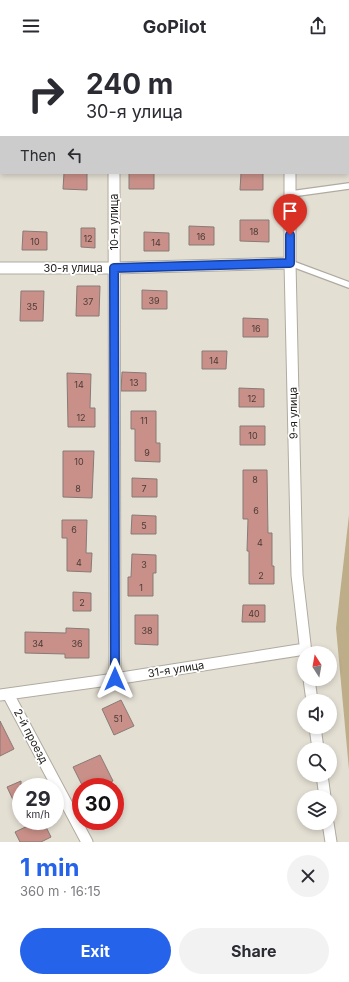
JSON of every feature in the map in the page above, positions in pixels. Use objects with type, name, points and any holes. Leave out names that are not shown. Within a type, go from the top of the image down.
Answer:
[{"type":"street","name":"10-я улица","points":[[114,174],[115,679]]},
{"type":"street","name":"9-я улица","points":[[290,174],[290,263],[297,575],[304,646]]},
{"type":"street","name":"30-я улица","points":[[0,268],[114,268],[290,263]]},
{"type":"street","name":"31-я улица","points":[[4,694],[297,652]]},
{"type":"street","name":"2-й проезд","points":[[4,694],[87,842]]},
{"type":"street","points":[[329,830],[331,842]]},
{"type":"lane","points":[[291,194],[349,186]]},
{"type":"lane","points":[[290,263],[349,285]]},
{"type":"shaded area","points":[[349,515],[349,770],[336,628]]},
{"type":"building","points":[[64,174],[87,174],[87,190],[63,189]]},
{"type":"building","points":[[129,174],[154,174],[154,189],[129,189]]},
{"type":"building","points":[[241,174],[263,174],[263,190],[240,190]]},
{"type":"building","points":[[240,220],[269,220],[269,242],[240,241]]},
{"type":"building","points":[[189,226],[214,227],[214,245],[189,245]]},
{"type":"building","points":[[81,228],[95,228],[95,248],[81,247]]},
{"type":"building","points":[[23,231],[47,232],[47,250],[22,250]]},
{"type":"building","points":[[144,232],[169,233],[169,251],[144,251]]},
{"type":"building","points":[[77,286],[100,286],[99,316],[76,316]]},
{"type":"building","points":[[142,290],[167,291],[167,309],[142,309]]},
{"type":"building","points":[[21,291],[44,291],[43,321],[20,321]]},
{"type":"building","points":[[243,318],[268,319],[268,337],[243,337]]},
{"type":"building","points":[[202,351],[227,351],[226,369],[202,369]]},
{"type":"building","points":[[122,372],[146,373],[146,391],[121,391]]},
{"type":"building","points":[[67,373],[91,374],[90,408],[95,408],[95,427],[68,427]]},
{"type":"building","points":[[239,388],[264,389],[264,407],[239,407]]},
{"type":"building","points":[[131,411],[156,411],[156,443],[160,443],[160,462],[135,461],[135,429],[131,429]]},
{"type":"building","points":[[240,426],[265,426],[265,445],[240,445]]},
{"type":"building","points":[[63,451],[94,451],[92,498],[63,497]]},
{"type":"building","points":[[243,470],[267,470],[268,533],[272,533],[272,566],[274,566],[274,584],[249,584],[249,551],[247,551],[248,519],[243,519]]},
{"type":"building","points":[[132,478],[157,479],[157,497],[132,497]]},
{"type":"building","points":[[132,515],[156,516],[156,534],[131,534]]},
{"type":"building","points":[[62,520],[87,520],[86,553],[92,553],[91,572],[67,571],[67,538],[62,538]]},
{"type":"building","points":[[132,554],[156,555],[156,573],[153,573],[153,596],[128,596],[128,577],[131,577]]},
{"type":"building","points":[[73,592],[91,593],[91,611],[73,611]]},
{"type":"building","points":[[243,605],[265,605],[265,622],[242,622]]},
{"type":"building","points":[[135,615],[158,615],[158,645],[135,644]]},
{"type":"building","points":[[66,628],[89,629],[89,658],[65,658],[65,654],[25,653],[25,632],[66,633]]},
{"type":"building","points":[[121,700],[134,726],[114,735],[102,709]]},
{"type":"building","points":[[0,721],[14,749],[0,756]]},
{"type":"building","points":[[100,755],[112,778],[78,778],[73,767]]},
{"type":"building","points":[[12,785],[12,798],[7,787]]},
{"type":"building","points":[[19,830],[48,830],[51,837],[41,842],[20,842],[15,832]]},
{"type":"route","points":[[115,679],[114,268],[290,263],[290,235]]}]
